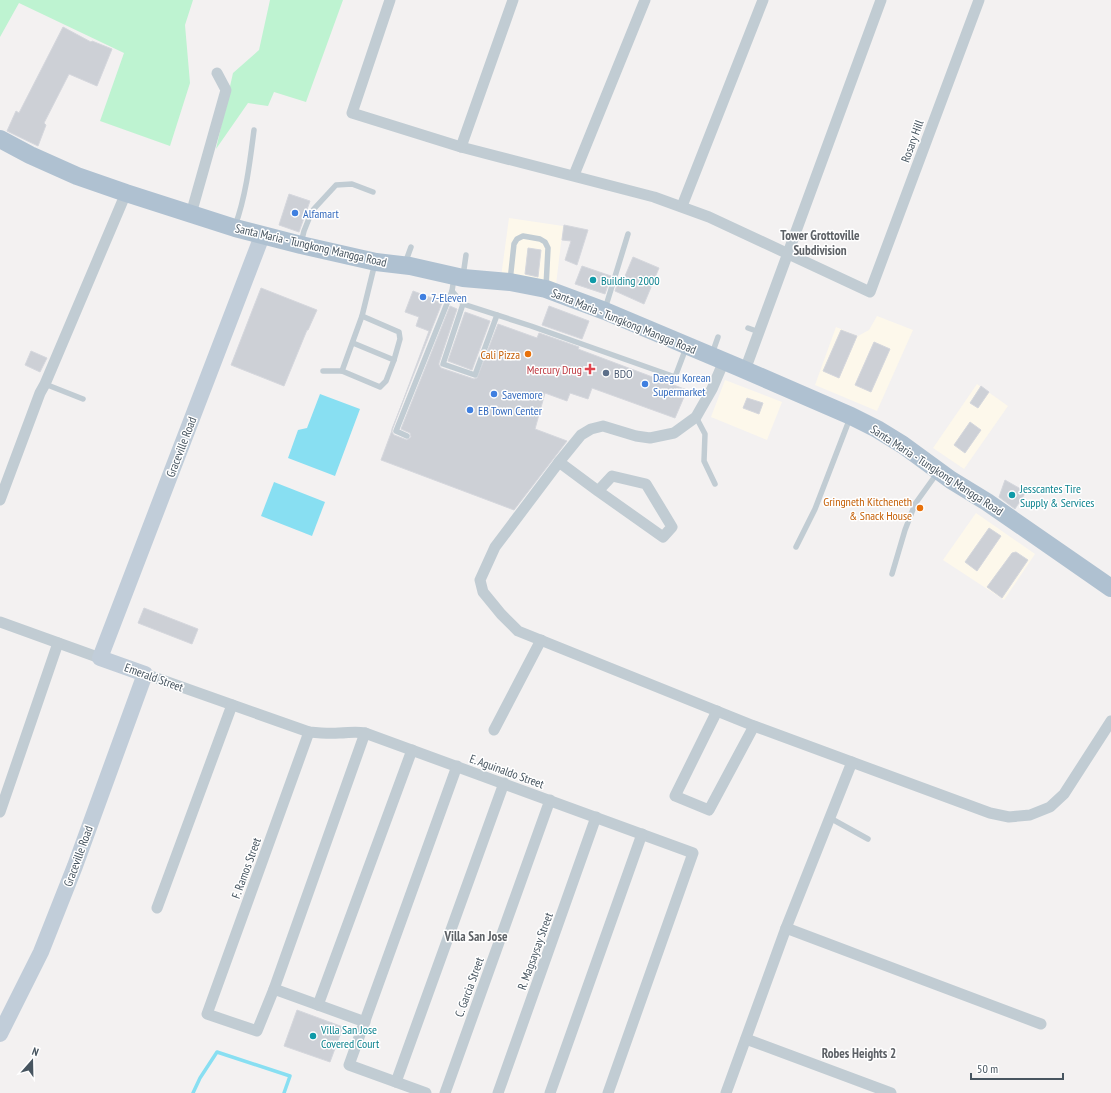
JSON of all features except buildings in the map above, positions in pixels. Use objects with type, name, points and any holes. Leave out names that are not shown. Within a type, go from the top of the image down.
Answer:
[{"type":"main road","name":"Santa Maria - Tungkong Mangga Road","points":[[0,139],[30,155],[77,176],[262,236],[376,262],[410,266],[457,281],[510,282],[546,289],[604,311],[745,370],[851,416],[877,429],[903,445],[951,480],[987,502],[1111,588]]},
{"type":"street","points":[[390,0],[352,113],[461,147],[654,197],[682,206],[788,254]]},
{"type":"street","points":[[461,147],[513,0]]},
{"type":"street","points":[[574,176],[645,0]]},
{"type":"street","points":[[682,206],[763,0]]},
{"type":"street","points":[[745,370],[881,0]]},
{"type":"street","name":"Rosary Hill","points":[[788,254],[870,292],[978,0]]},
{"type":"street","points":[[191,214],[226,90],[217,73]]},
{"type":"street","points":[[0,500],[40,393],[126,193]]},
{"type":"street","name":"Graceville Road","points":[[100,658],[262,236]]},
{"type":"street","points":[[717,359],[712,389],[696,416],[674,432],[650,438],[636,436],[602,426],[591,429],[581,435],[495,547],[480,580],[483,592],[501,614],[518,631],[754,726],[990,813],[1009,816],[1030,815],[1050,807],[1064,794],[1111,721]]},
{"type":"street","points":[[559,462],[598,491],[663,537],[672,527],[646,484],[612,476],[598,491]]},
{"type":"street","name":"Emerald Street","points":[[0,622],[309,732]]},
{"type":"street","points":[[494,730],[541,640]]},
{"type":"street","points":[[0,812],[58,643]]},
{"type":"street","name":"Graceville Road","points":[[0,1034],[4,1015],[40,952],[58,909],[145,674]]},
{"type":"street","points":[[157,908],[232,705]]},
{"type":"street","points":[[717,711],[675,796],[710,810],[754,726]]},
{"type":"street","name":"E. Aguinaldo Street","points":[[309,732],[327,734],[348,732],[365,733],[693,853],[608,1093]]},
{"type":"street","name":"F. Ramos Street","points":[[274,989],[257,1031],[207,1014],[309,732]]},
{"type":"street","points":[[365,733],[274,989],[365,1022]]},
{"type":"street","points":[[318,1005],[412,750]]},
{"type":"street","points":[[726,1093],[786,928],[852,762]]},
{"type":"street","points":[[426,1093],[349,1065],[458,766]]},
{"type":"street","points":[[396,1082],[504,783]]},
{"type":"street","name":"C. Garcia Street","points":[[445,1093],[550,800]]},
{"type":"street","name":"R. Magsaysay Street","points":[[498,1093],[596,817]]},
{"type":"street","points":[[550,1093],[642,834]]},
{"type":"street","points":[[786,928],[1041,1024]]},
{"type":"street","points":[[746,1039],[891,1093]]},
{"type":"lane","points":[[235,228],[241,207],[254,130]]},
{"type":"lane","points":[[301,245],[304,231],[312,211],[336,185],[352,184],[373,192]]},
{"type":"lane","points":[[604,311],[628,234]]},
{"type":"lane","points":[[510,282],[514,244],[517,239],[523,236],[540,238],[545,242],[548,248],[546,289]]},
{"type":"lane","points":[[410,266],[407,258],[411,247]]},
{"type":"lane","points":[[407,436],[396,431],[457,281],[466,255]]},
{"type":"lane","points":[[342,371],[362,316],[376,262]]},
{"type":"lane","points":[[457,281],[463,304],[443,364],[475,375],[497,315]]},
{"type":"lane","points":[[463,304],[674,377],[687,346]]},
{"type":"lane","points":[[323,371],[342,371],[380,387],[386,381],[400,339],[399,332],[362,316]]},
{"type":"lane","points":[[748,328],[759,332]]},
{"type":"lane","points":[[717,359],[718,337]]},
{"type":"lane","points":[[353,343],[394,360]]},
{"type":"lane","points":[[45,384],[83,399]]},
{"type":"lane","points":[[696,416],[705,434],[704,461],[715,484]]},
{"type":"lane","points":[[796,546],[815,509],[851,416]]},
{"type":"lane","points":[[892,574],[905,530],[915,504],[939,471]]},
{"type":"lane","points":[[830,818],[868,839]]},
{"type":"shaded area","points":[[509,218],[563,226],[556,285],[501,277]]},
{"type":"shaded area","points":[[877,316],[913,330],[877,411],[815,385],[836,327],[858,336],[869,330]]},
{"type":"shaded area","points":[[725,380],[782,402],[767,440],[711,417]]},
{"type":"shaded area","points":[[977,384],[1008,406],[964,469],[933,448]]},
{"type":"shaded area","points":[[976,513],[1035,554],[1004,600],[943,560]]},
{"type":"green space","points":[[0,0],[193,0],[185,25],[190,83],[170,146],[100,121],[124,53],[19,3],[0,37]]},
{"type":"green space","points":[[270,0],[343,0],[306,102],[274,92],[268,106],[248,103],[216,149],[233,73],[259,50]]},
{"type":"water","points":[[320,394],[360,409],[335,476],[288,458],[298,430],[307,428]]},
{"type":"water","points":[[274,482],[325,502],[312,536],[261,516]]},
{"type":"waterway","points":[[193,1093],[200,1078],[217,1052],[290,1076],[284,1093]]},
{"type":"place","name":"Alfamart","points":[[295,213]]},
{"type":"place","name":"Building 2000","points":[[593,280]]},
{"type":"place","name":"7-Eleven","points":[[423,297]]},
{"type":"place","name":"Cali Pizza","points":[[528,354]]},
{"type":"place","name":"Mercury Drug","points":[[590,369]]},
{"type":"place","name":"BDO","points":[[606,373]]},
{"type":"place","name":"Daegu Korean Supermarket","points":[[645,384]]},
{"type":"place","name":"Savemore","points":[[494,394]]},
{"type":"place","name":"EB Town Center","points":[[470,410]]},
{"type":"place","name":"Jesscantes Tire Supply & Services","points":[[1012,495]]},
{"type":"place","name":"Gringneth Kitcheneth & Snack House","points":[[920,508]]},
{"type":"place","name":"Villa San Jose Covered Court","points":[[313,1036]]},
{"type":"district","name":"Tower Grottoville Subdivision","points":[[820,242]]},
{"type":"district","name":"Villa San Jose","points":[[476,936]]},
{"type":"district","name":"Robes Heights 2","points":[[859,1053]]}]
